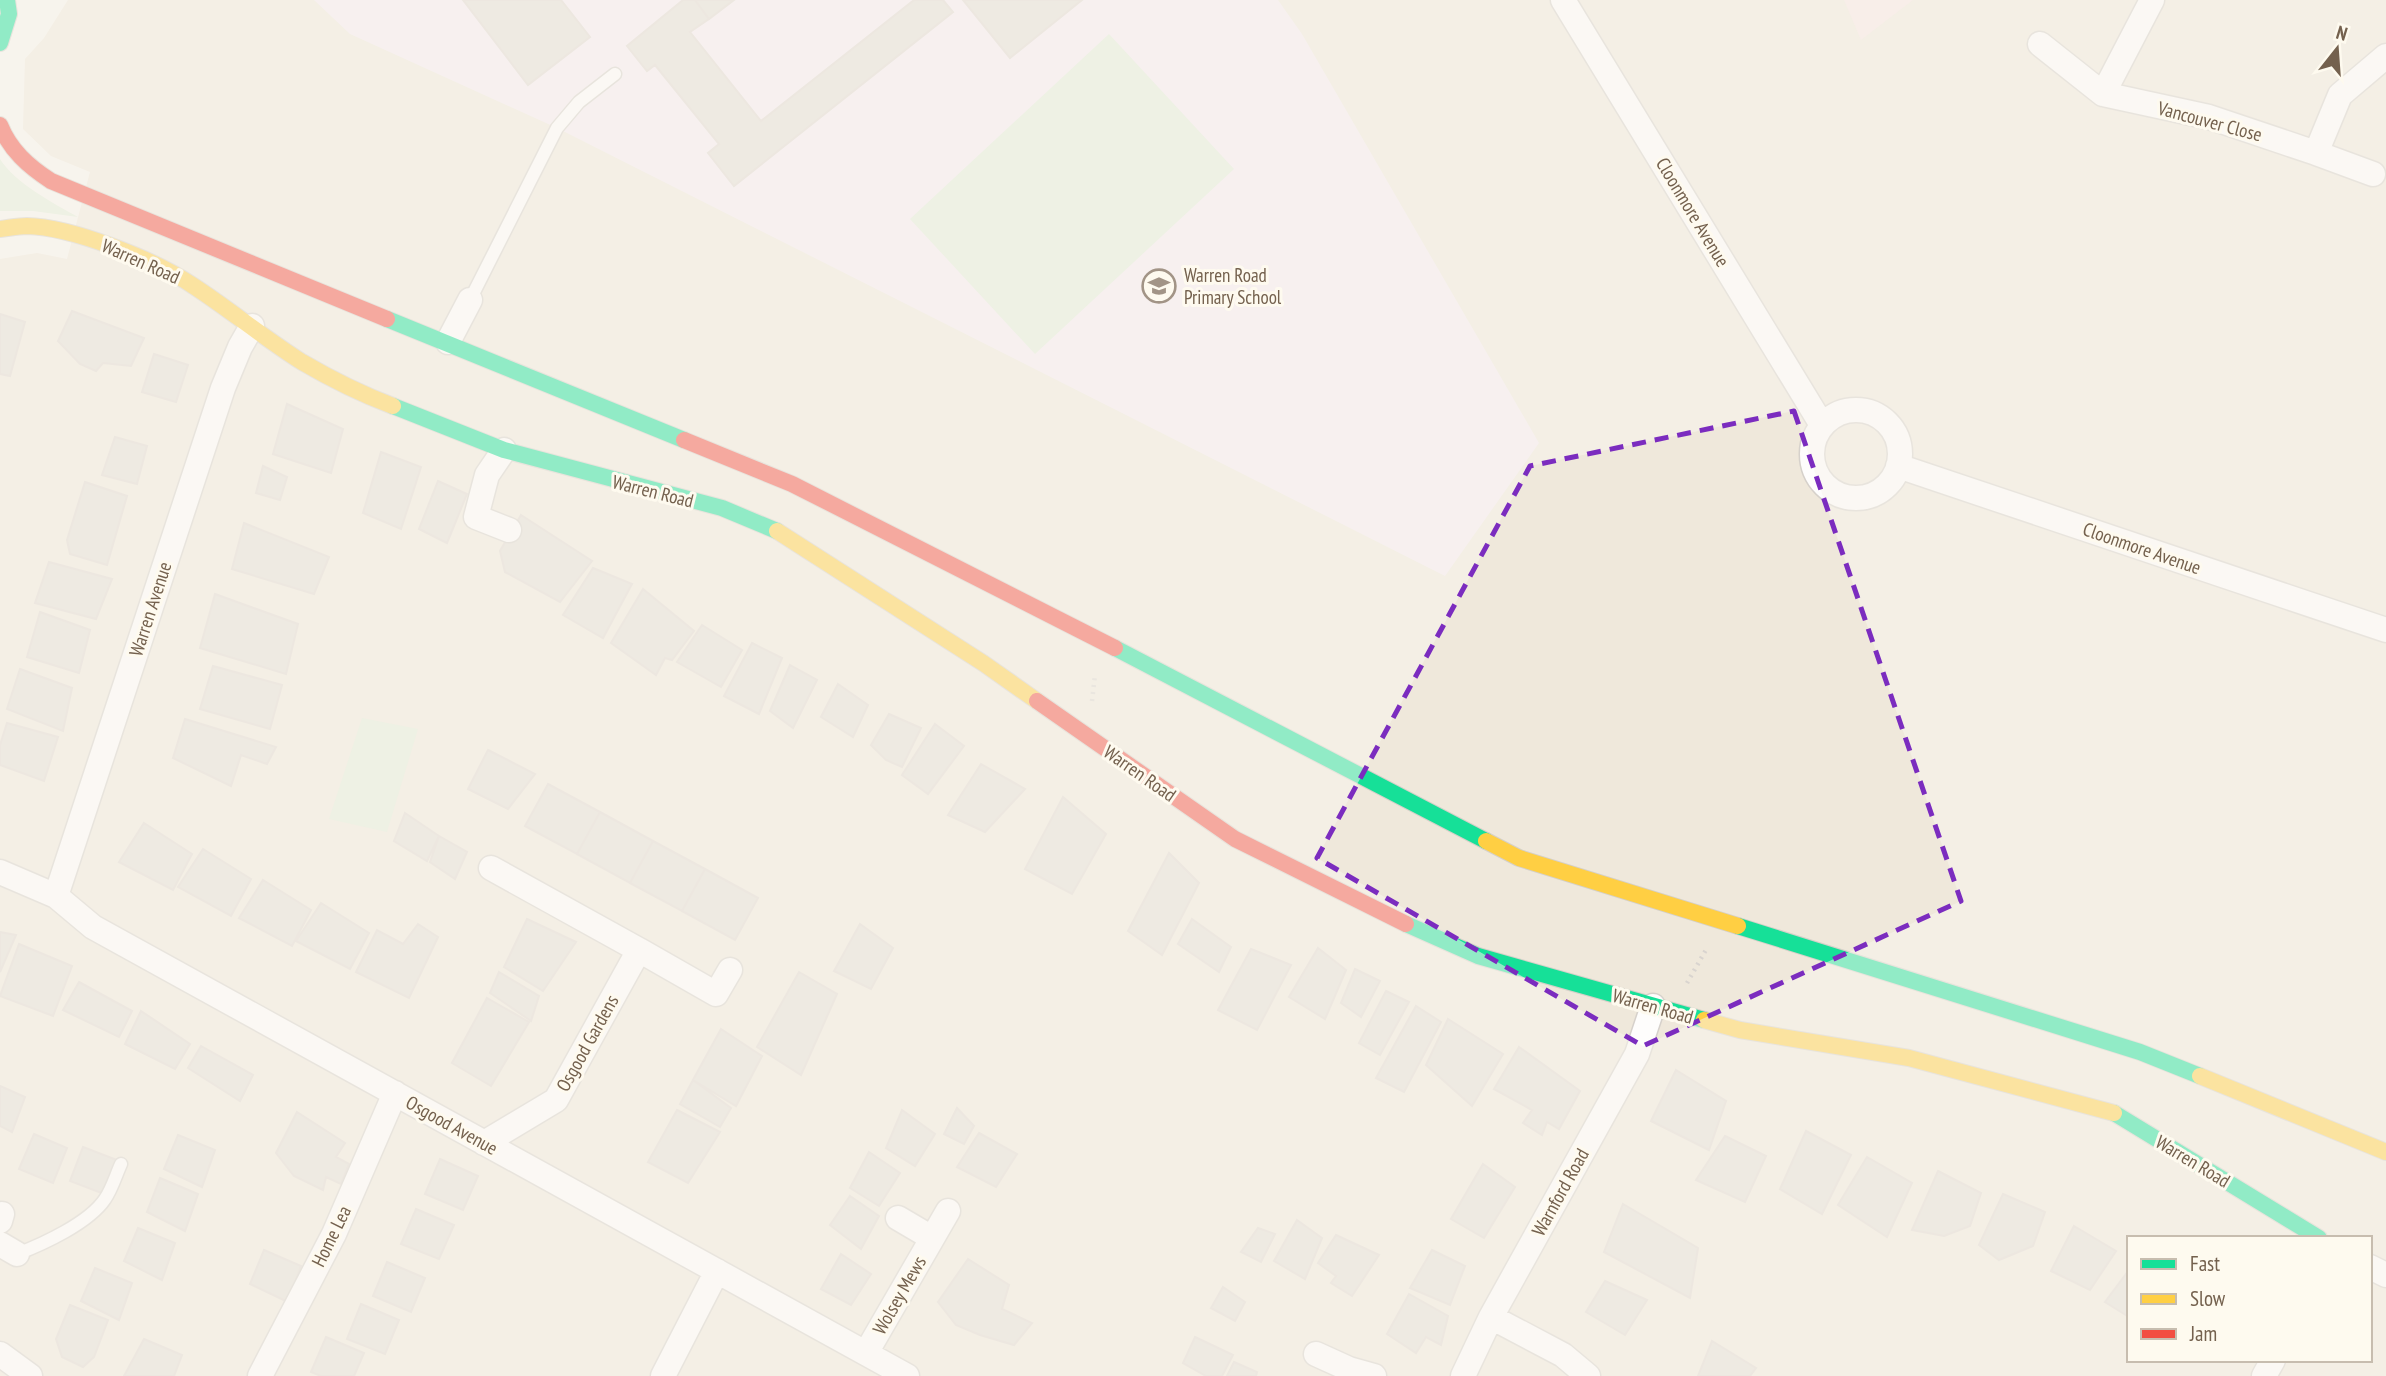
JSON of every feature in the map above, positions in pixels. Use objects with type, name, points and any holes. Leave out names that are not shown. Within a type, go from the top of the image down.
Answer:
[{"type":"street","name":"Cloonmore Avenue","points":[[1563,0],[1822,425]]},
{"type":"street","points":[[2103,94],[2152,0]]},
{"type":"street","points":[[0,43],[14,1]]},
{"type":"street","name":"Vancouver Close","points":[[2040,44],[2103,94],[2209,117],[2373,174]]},
{"type":"street","points":[[2316,153],[2340,95],[2386,56]]},
{"type":"street","name":"Warren Road","points":[[0,125],[11,148],[36,172],[51,181],[792,484],[1100,640],[1519,858],[2140,1052],[2386,1152]]},
{"type":"street","name":"Warren Road","points":[[0,229],[26,226],[55,230],[111,246],[182,278],[301,361],[359,393],[504,450],[722,508],[784,534],[983,663],[1235,839],[1384,914],[1478,956],[1740,1030],[1909,1058],[2112,1112],[2316,1236]]},
{"type":"street","points":[[448,342],[470,300]]},
{"type":"street","name":"Warren Avenue","points":[[56,896],[223,387],[252,326]]},
{"type":"street","points":[[1848,410],[1863,410],[1877,415],[1889,425],[1896,437],[1900,452],[1898,466],[1892,479],[1869,496],[1848,496],[1828,489],[1813,465],[1815,436],[1822,425],[1834,415],[1848,410]]},
{"type":"street","points":[[504,450],[487,475],[477,517],[509,530]]},
{"type":"street","name":"Cloonmore Avenue","points":[[1898,466],[2386,630]]},
{"type":"street","points":[[491,868],[716,994],[730,970]]},
{"type":"street","name":"Osgood Avenue","points":[[0,872],[56,896],[93,927],[907,1376]]},
{"type":"street","name":"Osgood Gardens","points":[[484,1143],[556,1100],[639,950]]},
{"type":"street","name":"Warnford Road","points":[[1463,1376],[1491,1317],[1662,1009]]},
{"type":"street","name":"Home Lea","points":[[260,1376],[334,1234],[395,1093]]},
{"type":"street","name":"Wolsey Mews","points":[[866,1353],[948,1211]]},
{"type":"street","name":"Wolsey Mews","points":[[898,1218],[932,1237]]},
{"type":"street","points":[[663,1376],[717,1271]]},
{"type":"street","points":[[1491,1317],[1563,1355],[1588,1376]]},
{"type":"street","points":[[0,1354],[30,1376]]},
{"type":"street","points":[[1316,1354],[1347,1372],[1374,1376]]},
{"type":"lane","points":[[470,300],[557,128],[579,102],[615,74]]},
{"type":"lane","points":[[9,1249],[50,1241],[93,1212],[106,1199],[121,1164]]},
{"type":"path","points":[[1087,736],[1100,640]]},
{"type":"path","points":[[1662,1009],[1721,920]]},
{"type":"highlighted area","points":[[1794,411],[1961,901],[1643,1046],[1317,858],[1530,466]]},
{"type":"shaded area","points":[[68,0],[2386,0],[2386,1376],[0,1376],[0,259],[37,253],[67,259],[90,172],[51,156],[23,129],[25,59],[44,38]]},
{"type":"shaded area","name":"Warren Road Primary School","points":[[314,0],[1278,0],[1302,34],[1539,443],[1445,576],[557,128],[350,34]]},
{"type":"shaded area","points":[[1844,0],[1913,0],[1861,40]]},
{"type":"green space","points":[[1109,34],[1234,169],[1035,354],[910,219]]},
{"type":"green space","points":[[0,159],[25,184],[78,217],[33,211],[0,211]]},
{"type":"green space","points":[[362,718],[418,729],[387,832],[329,819]]},
{"type":"building","points":[[463,0],[561,0],[590,37],[528,85]]},
{"type":"building","points":[[683,0],[695,0],[709,19],[690,32],[761,121],[914,0],[943,0],[953,12],[734,186],[708,153],[719,144],[655,65],[647,71],[627,46]]},
{"type":"building","points":[[695,0],[734,0],[709,19]]},
{"type":"building","points":[[963,0],[1082,0],[1010,58]]},
{"type":"building","points":[[72,311],[144,338],[131,366],[103,363],[96,371],[80,364],[58,341]]},
{"type":"building","points":[[0,314],[25,322],[10,376],[0,374]]},
{"type":"building","points":[[154,354],[188,365],[176,402],[142,392]]},
{"type":"building","points":[[287,404],[343,429],[331,473],[273,454]]},
{"type":"building","points":[[115,437],[147,446],[137,484],[102,475]]},
{"type":"building","points":[[381,452],[421,467],[401,529],[363,513]]},
{"type":"building","points":[[263,466],[287,477],[280,500],[256,493]]},
{"type":"building","points":[[438,481],[467,494],[447,543],[419,529]]},
{"type":"building","points":[[85,482],[127,496],[107,565],[70,554],[67,540]]},
{"type":"building","points":[[521,515],[592,561],[560,602],[505,572],[500,551]]},
{"type":"building","points":[[244,523],[329,557],[314,594],[232,569]]},
{"type":"building","points":[[49,562],[112,579],[96,619],[35,603]]},
{"type":"building","points":[[593,568],[632,584],[603,638],[563,615]]},
{"type":"building","points":[[643,589],[694,631],[672,660],[665,658],[656,675],[611,643]]},
{"type":"building","points":[[215,594],[298,624],[286,674],[200,648]]},
{"type":"building","points":[[40,612],[90,630],[79,673],[27,657]]},
{"type":"building","points":[[702,625],[742,650],[721,687],[677,662]]},
{"type":"building","points":[[752,643],[782,658],[759,714],[724,696]]},
{"type":"building","points":[[790,665],[817,680],[793,728],[770,711]]},
{"type":"building","points":[[213,666],[282,685],[270,729],[200,709]]},
{"type":"building","points":[[20,669],[72,688],[63,731],[7,709]]},
{"type":"building","points":[[838,684],[868,705],[853,737],[821,717]]},
{"type":"building","points":[[889,714],[921,728],[902,767],[886,760],[871,745]]},
{"type":"building","points":[[185,719],[276,747],[267,764],[241,755],[231,786],[173,758]]},
{"type":"building","points":[[7,723],[58,737],[44,781],[0,765],[0,745]]},
{"type":"building","points":[[935,724],[964,746],[928,794],[902,775]]},
{"type":"building","points":[[488,750],[535,774],[508,809],[468,789]]},
{"type":"building","points":[[981,764],[1025,789],[985,832],[948,815]]},
{"type":"building","points":[[548,784],[600,812],[577,854],[525,826]]},
{"type":"building","points":[[1063,797],[1106,834],[1072,894],[1025,869]]},
{"type":"building","points":[[600,812],[653,841],[630,883],[577,854]]},
{"type":"building","points":[[405,813],[439,836],[427,861],[394,841]]},
{"type":"building","points":[[144,823],[192,854],[173,890],[119,862]]},
{"type":"building","points":[[439,836],[467,852],[455,879],[430,862]]},
{"type":"building","points":[[653,841],[705,869],[682,911],[630,883]]},
{"type":"building","points":[[203,849],[251,879],[231,916],[178,887]]},
{"type":"building","points":[[1169,853],[1199,883],[1162,955],[1128,931]]},
{"type":"building","points":[[705,869],[758,898],[735,940],[682,911]]},
{"type":"building","points":[[263,880],[311,910],[292,946],[239,918]]},
{"type":"building","points":[[321,903],[369,933],[350,969],[296,941]]},
{"type":"building","points":[[527,919],[576,942],[543,991],[504,967]]},
{"type":"building","points":[[1192,919],[1231,947],[1219,972],[1178,944]]},
{"type":"building","points":[[418,924],[438,937],[409,998],[356,972],[377,930],[403,944]]},
{"type":"building","points":[[860,924],[893,948],[871,989],[834,971]]},
{"type":"building","points":[[0,932],[16,935],[0,972]]},
{"type":"building","points":[[19,944],[72,966],[53,1016],[0,996]]},
{"type":"building","points":[[1318,948],[1346,970],[1325,1019],[1289,997]]},
{"type":"building","points":[[1251,949],[1291,965],[1257,1030],[1218,1010]]},
{"type":"building","points":[[1355,969],[1380,981],[1361,1017],[1341,1003]]},
{"type":"building","points":[[499,972],[539,996],[531,1021],[490,993]]},
{"type":"building","points":[[799,972],[837,994],[801,1075],[757,1047]]},
{"type":"building","points":[[79,982],[132,1011],[119,1037],[63,1010]]},
{"type":"building","points":[[1386,991],[1409,1002],[1380,1055],[1359,1043]]},
{"type":"building","points":[[487,998],[529,1022],[491,1086],[452,1063]]},
{"type":"building","points":[[1416,1006],[1441,1022],[1404,1092],[1376,1078]]},
{"type":"building","points":[[141,1011],[190,1044],[175,1069],[125,1044]]},
{"type":"building","points":[[1448,1019],[1503,1054],[1472,1106],[1426,1065]]},
{"type":"building","points":[[721,1029],[762,1056],[736,1106],[693,1080]]},
{"type":"building","points":[[201,1046],[253,1075],[240,1101],[188,1068]]},
{"type":"building","points":[[1519,1047],[1580,1091],[1559,1129],[1547,1122],[1542,1135],[1523,1123],[1532,1110],[1494,1089]]},
{"type":"building","points":[[1676,1070],[1726,1101],[1709,1150],[1651,1121]]},
{"type":"building","points":[[693,1080],[731,1108],[720,1127],[680,1104]]},
{"type":"building","points":[[0,1086],[25,1097],[12,1132],[0,1126]]},
{"type":"building","points":[[957,1108],[974,1126],[964,1144],[944,1134]]},
{"type":"building","points":[[677,1110],[720,1132],[688,1183],[648,1162]]},
{"type":"building","points":[[902,1110],[935,1134],[915,1166],[886,1148]]},
{"type":"building","points":[[297,1112],[345,1143],[336,1157],[349,1164],[341,1184],[326,1177],[323,1190],[294,1176],[276,1153]]},
{"type":"building","points":[[1806,1131],[1851,1155],[1822,1214],[1780,1189]]},
{"type":"building","points":[[979,1133],[1017,1154],[996,1187],[957,1167]]},
{"type":"building","points":[[34,1134],[67,1148],[53,1183],[19,1169]]},
{"type":"building","points":[[178,1135],[215,1150],[202,1187],[164,1169]]},
{"type":"building","points":[[1725,1136],[1766,1156],[1745,1202],[1696,1180]]},
{"type":"building","points":[[83,1147],[117,1160],[104,1194],[70,1181]]},
{"type":"building","points":[[869,1152],[900,1173],[879,1206],[850,1188]]},
{"type":"building","points":[[1867,1157],[1912,1183],[1887,1237],[1838,1205]]},
{"type":"building","points":[[440,1159],[478,1176],[463,1210],[425,1194]]},
{"type":"building","points":[[1483,1164],[1515,1187],[1484,1238],[1451,1219]]},
{"type":"building","points":[[1938,1171],[1981,1193],[1970,1226],[1944,1236],[1912,1230]]},
{"type":"building","points":[[160,1178],[198,1194],[185,1231],[147,1212]]},
{"type":"building","points":[[2003,1194],[2045,1212],[2033,1246],[1999,1260],[1979,1245]]},
{"type":"building","points":[[850,1196],[879,1216],[861,1249],[830,1225]]},
{"type":"building","points":[[1623,1204],[1698,1248],[1690,1298],[1604,1252]]},
{"type":"building","points":[[416,1209],[454,1225],[439,1259],[401,1244]]},
{"type":"building","points":[[1297,1220],[1322,1238],[1305,1279],[1274,1261]]},
{"type":"building","points":[[2074,1226],[2116,1251],[2090,1290],[2051,1271]]},
{"type":"building","points":[[138,1228],[175,1243],[162,1280],[124,1261]]},
{"type":"building","points":[[1258,1228],[1275,1234],[1261,1262],[1241,1252]]},
{"type":"building","points":[[1336,1235],[1379,1255],[1352,1296],[1331,1283],[1336,1276],[1318,1263]]},
{"type":"building","points":[[264,1250],[301,1266],[288,1302],[250,1284]]},
{"type":"building","points":[[1432,1250],[1465,1266],[1450,1305],[1410,1288]]},
{"type":"building","points":[[841,1254],[871,1274],[851,1305],[821,1289]]},
{"type":"building","points":[[968,1259],[1009,1285],[1002,1309],[1032,1323],[1014,1345],[956,1325],[938,1302]]},
{"type":"building","points":[[387,1262],[425,1278],[411,1312],[373,1296]]},
{"type":"building","points":[[95,1268],[132,1283],[119,1320],[81,1301]]},
{"type":"building","points":[[2127,1273],[2127,1316],[2105,1302]]},
{"type":"building","points":[[1605,1281],[1647,1300],[1625,1335],[1586,1312]]},
{"type":"building","points":[[1223,1287],[1245,1302],[1235,1321],[1211,1308]]},
{"type":"building","points":[[1409,1294],[1448,1316],[1441,1345],[1426,1337],[1416,1353],[1387,1334]]},
{"type":"building","points":[[361,1304],[399,1320],[385,1354],[347,1339]]},
{"type":"building","points":[[70,1305],[108,1320],[94,1357],[83,1367],[62,1357],[56,1339]]},
{"type":"building","points":[[326,1337],[364,1353],[354,1376],[321,1376],[311,1372]]},
{"type":"building","points":[[1195,1337],[1233,1355],[1222,1376],[1206,1376],[1183,1363]]},
{"type":"building","points":[[144,1339],[182,1355],[174,1376],[124,1376]]},
{"type":"building","points":[[1712,1341],[1756,1368],[1750,1376],[1698,1376]]},
{"type":"building","points":[[1234,1362],[1257,1372],[1256,1376],[1227,1376]]},
{"type":"traffic: fast","points":[[0,43],[9,14],[7,0]]},
{"type":"traffic: fast","points":[[387,319],[684,440]]},
{"type":"traffic: fast","points":[[393,406],[504,450],[722,508],[777,531]]},
{"type":"traffic: fast","points":[[1115,648],[1486,841]]},
{"type":"traffic: fast","points":[[1406,924],[1478,956],[1704,1020]]},
{"type":"traffic: fast","points":[[1738,926],[2140,1052],[2200,1076]]},
{"type":"traffic: fast","points":[[2114,1113],[2316,1236]]},
{"type":"traffic: slow","points":[[0,229],[24,226],[67,232],[112,246],[157,265],[192,285],[302,362],[346,386],[393,406]]},
{"type":"traffic: slow","points":[[777,531],[983,663],[1037,701]]},
{"type":"traffic: slow","points":[[1486,841],[1519,858],[1738,926]]},
{"type":"traffic: slow","points":[[1704,1020],[1740,1030],[1909,1058],[2114,1113]]},
{"type":"traffic: slow","points":[[2200,1076],[2386,1152]]},
{"type":"traffic: jam","points":[[0,125],[21,157],[51,181],[387,319]]},
{"type":"traffic: jam","points":[[684,440],[792,484],[1115,648]]},
{"type":"traffic: jam","points":[[1037,701],[1235,839],[1406,924]]},
{"type":"place","name":"Warren Road Primary School","points":[[1159,286]]}]
